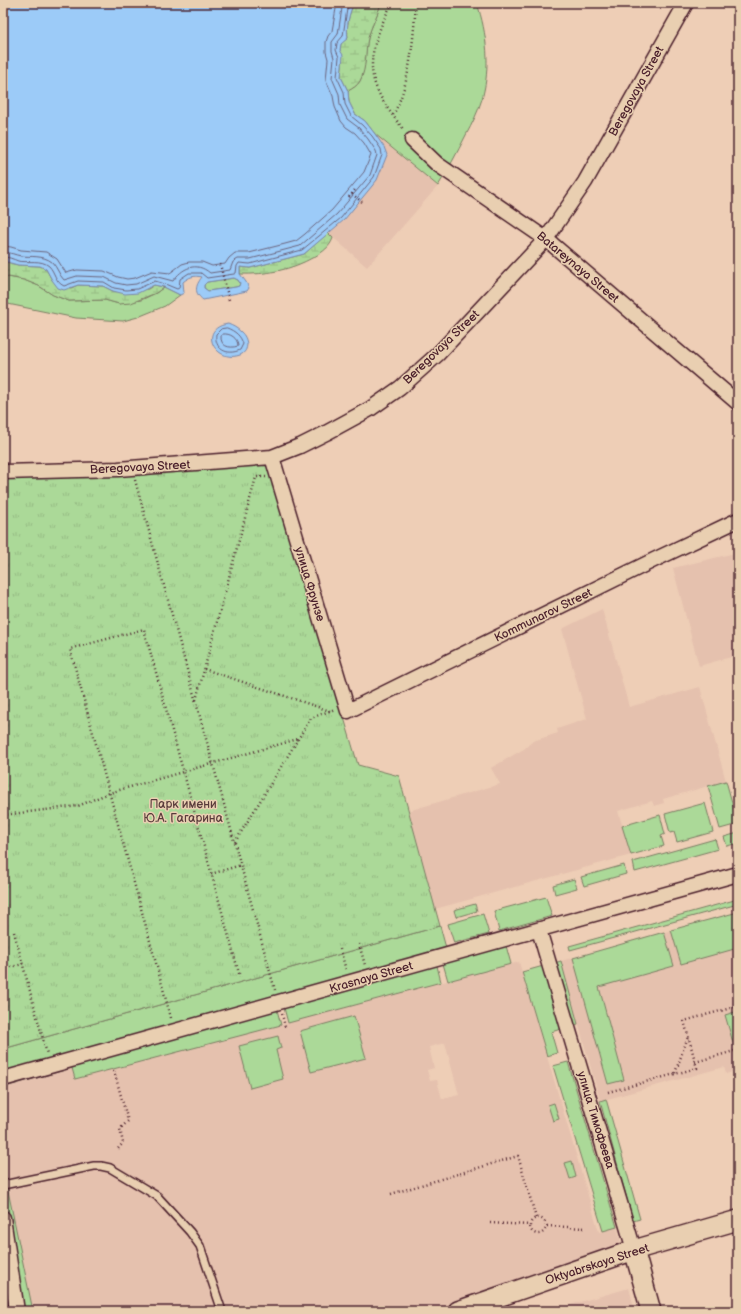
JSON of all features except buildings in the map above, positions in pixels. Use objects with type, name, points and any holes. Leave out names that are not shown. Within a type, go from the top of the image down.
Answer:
[{"type":"street","name":"Beregovaya Street","points":[[3,472],[132,468],[272,457],[300,446],[348,422],[370,409],[400,388],[438,354],[546,239],[588,176],[686,3]]},
{"type":"street","name":"Batareynaya Street","points":[[412,140],[437,164],[546,239],[738,403]]},
{"type":"street","name":"улица Фрунзе","points":[[272,457],[347,708]]},
{"type":"street","name":"Kommunarov Street","points":[[347,708],[738,520]]},
{"type":"street","name":"Krasnaya Street","points":[[3,1079],[738,874]]},
{"type":"street","name":"улица Тимофеева","points":[[539,930],[651,1311]]},
{"type":"street","points":[[3,1218],[17,1311]]},
{"type":"street","name":"Oktyabrskaya Street","points":[[458,1311],[634,1250],[738,1220]]},
{"type":"lane","points":[[3,1185],[94,1166],[110,1168],[157,1196],[190,1232],[200,1246],[222,1311]]},
{"type":"path","points":[[392,3],[382,23],[373,53],[372,62],[374,77],[376,88],[382,99],[412,140]]},
{"type":"path","points":[[393,116],[401,99],[407,80],[416,3]]},
{"type":"path","points":[[349,197],[355,190]]},
{"type":"path","points":[[352,194],[362,202]]},
{"type":"path","points":[[220,264],[229,300]]},
{"type":"path","points":[[132,468],[285,1026]]},
{"type":"path","points":[[196,701],[256,477]]},
{"type":"path","points":[[175,1031],[70,649],[144,629],[240,977]]},
{"type":"path","points":[[204,669],[331,711]]},
{"type":"path","points":[[235,842],[311,718],[331,711],[347,708]]},
{"type":"path","points":[[3,815],[78,806],[109,793],[298,740]]},
{"type":"path","points":[[211,874],[241,865]]},
{"type":"path","points":[[14,932],[51,1066]]},
{"type":"path","points":[[359,944],[368,977]]},
{"type":"path","points":[[340,949],[349,982]]},
{"type":"path","points":[[3,969],[23,964]]},
{"type":"path","points":[[608,1092],[697,1068],[684,1021],[738,1006]]},
{"type":"path","points":[[675,1074],[688,1037]]},
{"type":"path","points":[[695,1062],[738,1050]]},
{"type":"path","points":[[114,1071],[128,1121],[120,1129],[123,1143],[117,1150]]},
{"type":"path","points":[[391,1194],[518,1156],[536,1218]]},
{"type":"path","points":[[530,1225],[536,1218],[543,1219],[547,1226]]},
{"type":"path","points":[[490,1224],[530,1225]]},
{"type":"path","points":[[530,1225],[533,1232],[538,1234],[543,1233],[547,1226]]},
{"type":"path","points":[[547,1226],[586,1228]]},
{"type":"shaded area","points":[[375,134],[438,186],[367,267],[328,233],[344,220],[349,213],[384,147]]},
{"type":"shaded area","points":[[735,553],[738,564],[738,655],[699,666],[673,568]]},
{"type":"shaded area","points":[[602,609],[629,707],[700,687],[726,781],[663,799],[664,803],[654,806],[652,801],[618,811],[631,855],[435,909],[408,811],[500,784],[491,768],[524,749],[533,741],[558,733],[557,729],[587,719],[562,629]]},
{"type":"shaded area","points":[[738,912],[738,1070],[726,1074],[724,1067],[600,1101],[561,961]]},
{"type":"shaded area","points":[[519,962],[599,1232],[617,1227],[622,1247],[435,1311],[20,1311],[3,1196],[3,1083],[5,1087],[73,1068],[76,1079]],"holes":[[[445,1043],[459,1095],[442,1099],[437,1080],[430,1081],[427,1070],[434,1068],[429,1047]]]},
{"type":"shaded area","points":[[3,1269],[9,1311],[3,1311]]},
{"type":"shaded area","points":[[629,1288],[635,1311],[551,1311],[580,1302]]},
{"type":"green space","points":[[354,3],[381,3],[368,38],[365,65],[362,76],[358,84],[348,91],[341,77],[342,65],[340,50],[341,43],[348,38],[348,20]]},
{"type":"green space","points":[[381,3],[477,3],[487,51],[485,87],[475,118],[438,186],[375,134],[365,121],[355,114],[349,102],[348,91],[358,84],[362,76],[368,38]]},
{"type":"green space","points":[[328,233],[333,238],[328,247],[305,262],[278,271],[259,274],[240,274],[240,267],[250,268],[304,254]]},
{"type":"green space","points":[[3,261],[18,265],[40,266],[46,269],[52,280],[71,288],[78,285],[103,286],[113,291],[148,289],[154,285],[164,287],[156,293],[131,303],[119,304],[105,300],[69,301],[53,295],[39,286],[24,280],[3,276]]},
{"type":"green space","points":[[3,276],[24,280],[39,286],[53,295],[69,301],[105,300],[119,304],[141,300],[156,293],[164,287],[180,295],[165,306],[138,317],[123,321],[76,318],[3,303]]},
{"type":"green space","points":[[234,278],[240,283],[239,286],[208,291],[204,288],[204,285],[207,282]]},
{"type":"green space","name":"Парк имени Ю.А. Гагарина","points":[[269,464],[358,765],[399,776],[440,926],[3,1049],[3,477]]},
{"type":"green space","points":[[726,781],[738,824],[720,829],[708,786]]},
{"type":"green space","points":[[705,803],[713,832],[677,842],[674,832],[670,833],[665,814]]},
{"type":"green space","points":[[660,815],[665,834],[661,836],[664,846],[631,855],[622,826]]},
{"type":"green space","points":[[738,833],[738,843],[727,846],[724,837]]},
{"type":"green space","points":[[715,839],[718,849],[635,872],[633,862]]},
{"type":"green space","points":[[624,865],[626,874],[584,886],[581,877]]},
{"type":"green space","points":[[574,879],[577,888],[555,894],[553,885]]},
{"type":"green space","points":[[546,897],[552,916],[499,931],[494,911]]},
{"type":"green space","points":[[738,899],[738,904],[570,950],[569,946]]},
{"type":"green space","points":[[475,904],[477,911],[456,917],[454,910]]},
{"type":"green space","points":[[738,912],[738,948],[681,964],[671,930]]},
{"type":"green space","points":[[483,914],[489,934],[454,943],[448,924]]},
{"type":"green space","points":[[440,926],[446,948],[3,1072],[3,1049]]},
{"type":"green space","points":[[664,932],[674,966],[599,987],[624,1080],[608,1084],[573,958]]},
{"type":"green space","points":[[505,942],[511,964],[448,981],[442,960]]},
{"type":"green space","points":[[561,961],[578,1024],[551,1032],[557,1053],[547,1056],[522,972]]},
{"type":"green space","points":[[436,962],[441,982],[288,1023],[283,1004]]},
{"type":"green space","points":[[276,1006],[281,1025],[75,1079],[72,1068],[5,1087],[4,1082]]},
{"type":"green space","points":[[738,1011],[738,1045],[734,1046],[725,1015]]},
{"type":"green space","points":[[354,1016],[366,1058],[311,1072],[300,1031]]},
{"type":"green space","points":[[278,1036],[281,1048],[276,1050],[283,1079],[250,1088],[239,1046]]},
{"type":"green space","points":[[568,1062],[617,1227],[603,1231],[553,1066]]},
{"type":"green space","points":[[606,1099],[640,1219],[633,1221],[600,1101]]},
{"type":"green space","points":[[554,1103],[559,1119],[553,1121],[548,1105]]},
{"type":"green space","points":[[572,1161],[576,1177],[570,1179],[565,1163]]},
{"type":"green space","points":[[7,1186],[33,1311],[20,1311],[3,1196],[3,1187]]},
{"type":"water","points":[[3,3],[354,3],[348,20],[348,38],[341,44],[340,50],[343,55],[341,77],[348,91],[349,102],[355,114],[365,121],[384,147],[387,155],[377,180],[344,220],[304,254],[250,268],[240,267],[240,274],[249,288],[247,291],[203,300],[198,295],[196,289],[202,277],[199,276],[192,277],[183,282],[184,293],[180,295],[164,287],[154,285],[138,293],[125,294],[113,291],[103,286],[78,285],[64,290],[58,288],[46,269],[40,266],[18,265],[3,261]],"holes":[[[234,278],[240,283],[239,286],[236,287],[208,291],[204,288],[204,285],[207,282]]]},
{"type":"water","points":[[228,324],[238,329],[245,338],[247,348],[240,355],[223,355],[213,344],[213,332],[219,327]]}]
